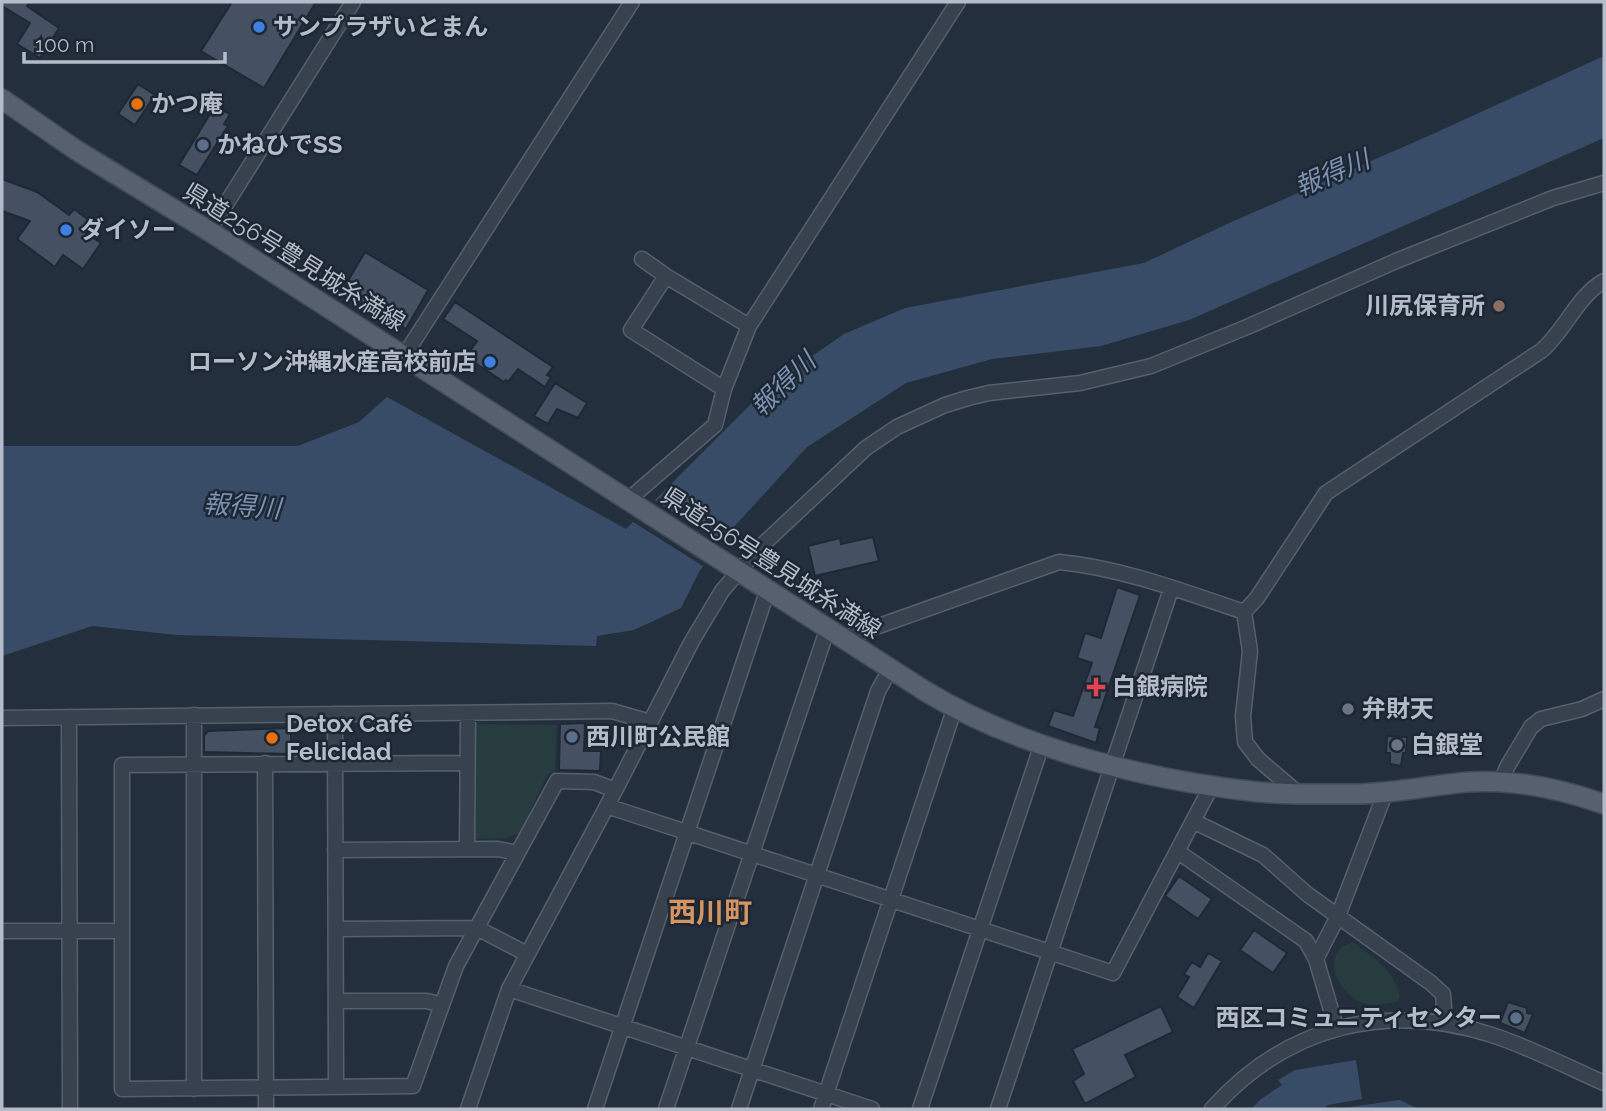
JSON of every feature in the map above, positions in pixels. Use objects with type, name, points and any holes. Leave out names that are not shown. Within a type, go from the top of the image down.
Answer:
[{"type":"main road","name":"県道256号豊見城糸満線","points":[[2,99],[76,150],[209,231],[719,559],[955,707],[1042,744],[1114,765],[1257,792],[1298,794],[1387,791],[1470,782],[1501,782],[1569,793],[1604,804]]},
{"type":"street","points":[[209,231],[353,2]]},
{"type":"street","points":[[404,356],[632,2]]},
{"type":"street","points":[[633,503],[715,425],[724,389],[749,326],[958,2]]},
{"type":"street","points":[[468,1109],[509,989],[722,591],[738,570],[866,448],[897,427],[945,405],[989,393],[1080,383],[1151,366],[1396,261],[1541,203],[1604,183]]},
{"type":"street","points":[[642,260],[749,326]]},
{"type":"street","points":[[666,276],[631,330],[724,389]]},
{"type":"street","points":[[1244,612],[1257,598],[1326,492],[1446,416],[1541,351],[1554,340],[1588,293],[1604,281]]},
{"type":"street","points":[[845,638],[1059,562],[1087,564],[1244,612]]},
{"type":"street","points":[[595,1109],[768,589]]},
{"type":"street","points":[[998,1109],[1171,589]]},
{"type":"street","points":[[1244,612],[1250,651],[1243,716],[1245,742],[1258,759],[1298,794]]},
{"type":"street","points":[[666,1109],[828,627]]},
{"type":"street","points":[[739,1109],[878,691],[891,668]]},
{"type":"street","points":[[1501,782],[1531,726],[1541,719],[1582,709],[1604,699]]},
{"type":"street","points":[[821,1109],[955,707]]},
{"type":"street","points":[[2,718],[611,711],[650,722]]},
{"type":"street","points":[[335,714],[336,1087]]},
{"type":"street","points":[[467,848],[468,714]]},
{"type":"street","points":[[194,715],[194,1089]]},
{"type":"street","points":[[69,717],[70,1109]]},
{"type":"street","points":[[920,1109],[1042,744]]},
{"type":"street","points":[[265,763],[266,1109]]},
{"type":"street","points":[[467,763],[122,765],[122,1089],[413,1086],[456,966],[557,781],[594,782],[615,790]]},
{"type":"street","points":[[607,806],[1113,973],[1212,785]]},
{"type":"street","points":[[1316,959],[1338,916],[1387,791]]},
{"type":"street","points":[[1193,821],[1263,855],[1307,894],[1443,993],[1444,1007],[1440,1022]]},
{"type":"street","points":[[335,850],[467,848],[517,853]]},
{"type":"street","points":[[1177,850],[1306,941],[1316,959],[1336,1027]]},
{"type":"street","points":[[336,929],[477,928],[527,954]]},
{"type":"street","points":[[2,931],[121,931]]},
{"type":"street","points":[[509,989],[872,1109]]},
{"type":"street","points":[[336,1001],[427,1001],[442,1005]]},
{"type":"street","points":[[1212,1109],[1228,1091],[1269,1059],[1292,1046],[1336,1027],[1381,1021],[1440,1022],[1493,1035],[1604,1083]]},
{"type":"green space","points":[[475,724],[557,725],[555,773],[548,773],[520,833],[505,838],[473,839]]},
{"type":"green space","points":[[1353,942],[1388,972],[1400,997],[1396,1002],[1368,1004],[1349,994],[1341,985],[1334,965],[1336,956],[1342,948]]},
{"type":"water","name":"報得川","points":[[1604,56],[1604,138],[1189,320],[1101,346],[992,359],[906,383],[807,447],[722,540],[699,572],[681,608],[634,630],[597,636],[596,646],[177,635],[92,626],[2,656],[2,446],[298,446],[359,422],[387,397],[626,529],[751,404],[795,368],[844,334],[905,308],[1144,263]]},
{"type":"water","points":[[1356,1060],[1362,1099],[1328,1105],[1323,1109],[1251,1109],[1282,1085],[1278,1080],[1295,1070]]},
{"type":"water","points":[[1400,1100],[1418,1109],[1335,1109]]},
{"type":"pier","points":[[652,498],[723,544],[706,568],[630,520]]},
{"type":"building","points":[[2,2],[30,2],[27,6],[59,28],[40,58],[17,44],[30,23],[2,6]]},
{"type":"building","name":"サンプラザいとまん","points":[[232,2],[316,2],[264,88],[201,51]]},
{"type":"building","name":"かつ庵","points":[[138,84],[155,95],[135,125],[118,114]]},
{"type":"building","name":"かねひでSS","points":[[218,108],[230,114],[224,124],[228,126],[197,175],[179,165],[210,114],[213,116]]},
{"type":"building","points":[[2,179],[37,192],[69,215],[74,209],[90,221],[83,231],[101,243],[83,269],[63,255],[55,267],[17,239],[30,221],[2,211]]},
{"type":"building","points":[[365,252],[428,290],[406,329],[342,291]]},
{"type":"building","points":[[455,302],[553,367],[547,375],[551,377],[545,387],[518,369],[508,382],[504,382],[466,357],[477,341],[443,319]]},
{"type":"building","points":[[555,383],[587,403],[578,418],[557,409],[548,424],[534,416]]},
{"type":"building","points":[[873,537],[879,561],[815,576],[808,546],[840,538],[841,544]]},
{"type":"building","name":"白銀病院","points":[[1117,587],[1140,595],[1095,727],[1100,728],[1096,743],[1048,726],[1054,710],[1073,716],[1092,663],[1077,658],[1085,633],[1101,638]]},
{"type":"building","name":"西川町公民館","points":[[585,723],[584,751],[601,751],[600,771],[559,770],[560,724]]},
{"type":"building","points":[[291,728],[291,754],[204,752],[204,736],[208,731]]},
{"type":"building","name":"白銀堂","points":[[1387,736],[1407,737],[1406,753],[1403,753],[1401,766],[1390,764],[1390,753],[1386,753]]},
{"type":"building","points":[[1179,876],[1212,899],[1198,919],[1165,896]]},
{"type":"building","points":[[1254,930],[1287,953],[1273,973],[1240,950]]},
{"type":"building","points":[[1208,953],[1222,961],[1194,1008],[1177,997],[1189,977],[1184,974],[1192,962],[1200,967]]},
{"type":"building","name":"西区コミュニティセンター","points":[[1508,1002],[1527,1008],[1527,1013],[1533,1014],[1525,1033],[1500,1023]]},
{"type":"building","points":[[1161,1006],[1173,1032],[1125,1055],[1136,1077],[1085,1104],[1073,1081],[1084,1074],[1072,1049]]},
{"type":"place","name":"サンプラザいとまん","points":[[259,27]]},
{"type":"place","name":"かつ庵","points":[[137,104]]},
{"type":"place","name":"かねひでSS","points":[[203,145]]},
{"type":"place","name":"ダイソー","points":[[66,230]]},
{"type":"place","name":"川尻保育所","points":[[1499,306]]},
{"type":"place","name":"ローソン沖縄水産高校前店","points":[[490,362]]},
{"type":"place","name":"白銀病院","points":[[1096,687]]},
{"type":"place","name":"弁財天","points":[[1348,709]]},
{"type":"place","name":"西川町公民館","points":[[572,737]]},
{"type":"place","name":"Detox Café Felicidad","points":[[272,738]]},
{"type":"place","name":"白銀堂","points":[[1397,745]]},
{"type":"place","name":"西区コミュニティセンター","points":[[1516,1018]]},
{"type":"district","name":"西川町","points":[[710,912]]}]
